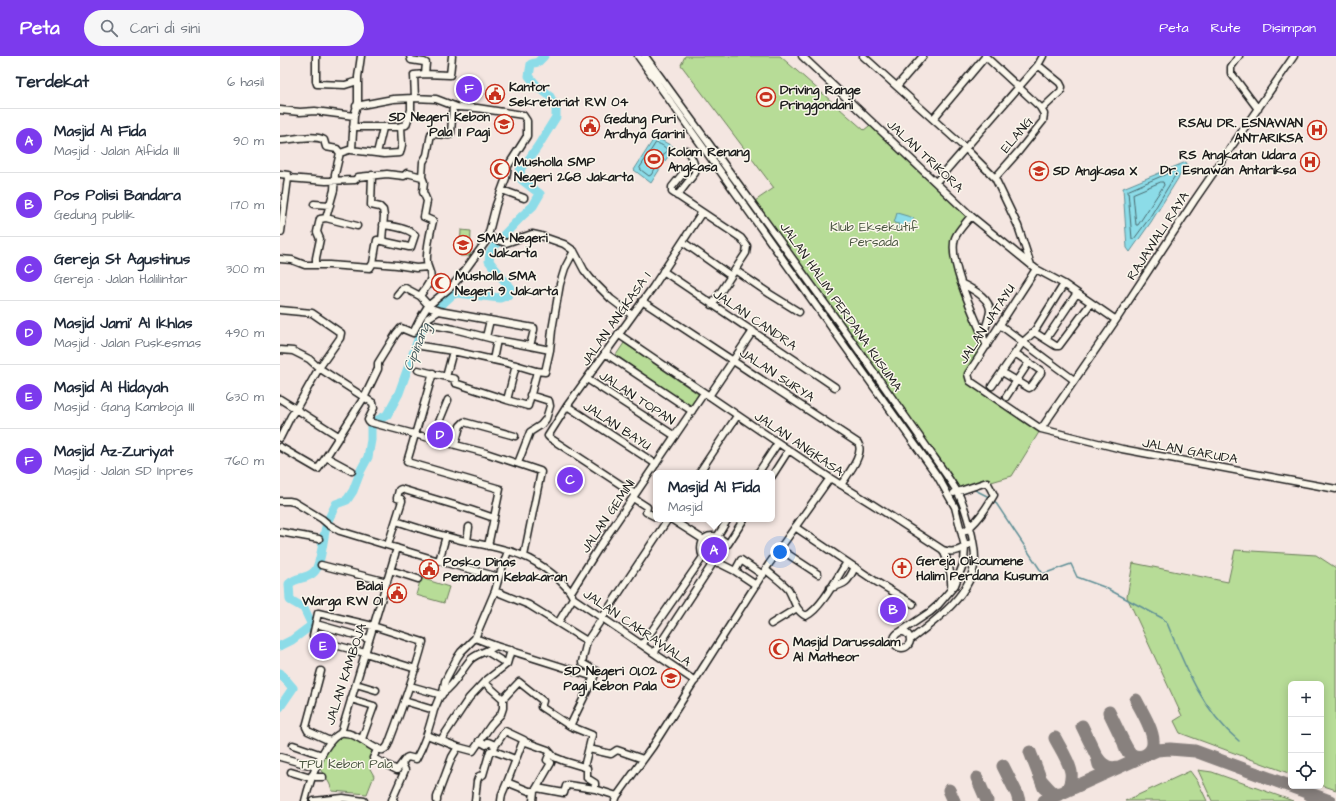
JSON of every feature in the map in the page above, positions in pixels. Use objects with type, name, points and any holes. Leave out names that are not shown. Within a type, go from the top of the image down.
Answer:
[{"type":"street","points":[[316,56],[317,84],[345,85],[358,81]]},
{"type":"street","points":[[351,150],[354,116],[358,102],[358,81],[361,56]]},
{"type":"street","points":[[410,56],[411,60],[426,62],[425,74]]},
{"type":"street","points":[[353,127],[382,128],[406,126],[413,98],[414,75],[450,75],[452,56]]},
{"type":"street","name":"JALAN HALIM PERDANA KUSUMA","points":[[638,56],[926,460],[955,507],[965,547],[963,567],[957,581],[930,612],[900,632]]},
{"type":"street","name":"JALAN HALIM PERDANA KUSUMA","points":[[645,56],[790,254],[957,492],[964,507],[974,547],[974,562],[971,575],[966,587],[959,596],[936,620],[910,640]]},
{"type":"street","name":"JALAN TRIKORA","points":[[802,56],[971,216],[1034,268],[1064,284],[1116,320]]},
{"type":"street","points":[[863,56],[965,148],[995,178],[1018,226],[1034,268]]},
{"type":"street","points":[[897,86],[923,56]]},
{"type":"street","points":[[932,119],[985,56]]},
{"type":"street","name":"ELANG","points":[[985,56],[1042,109],[1044,114],[1043,121],[995,178]]},
{"type":"street","points":[[936,182],[1038,65],[1043,56]]},
{"type":"street","points":[[1239,56],[1231,67],[1230,73],[1258,108]]},
{"type":"street","name":"RAJAWALI RAYA","points":[[1041,429],[1116,320],[1194,201],[1294,56]]},
{"type":"street","points":[[1038,65],[1060,83],[1062,87],[1061,90],[1042,109]]},
{"type":"street","points":[[280,447],[318,469],[365,396],[378,369],[378,363],[396,334],[401,328],[412,333],[421,316],[460,277],[489,238],[496,205],[502,190],[508,166],[527,136],[527,121],[525,116],[502,111],[453,106],[436,99],[413,98],[381,101],[356,106]]},
{"type":"street","points":[[420,296],[430,280],[430,272],[427,262],[429,239],[433,221],[424,217],[427,201],[423,192],[423,162],[427,155],[431,134],[449,135],[451,133],[453,106]]},
{"type":"street","points":[[280,110],[300,112],[315,111],[354,116]]},
{"type":"street","points":[[340,153],[351,150],[377,153],[400,153],[402,145],[401,126]]},
{"type":"street","points":[[377,153],[382,128]]},
{"type":"street","points":[[280,140],[306,138],[322,139],[324,140],[326,147],[336,149],[340,153]]},
{"type":"street","points":[[677,196],[695,172],[693,160],[687,150]]},
{"type":"street","points":[[326,218],[340,153]]},
{"type":"street","points":[[693,160],[671,189],[673,193],[741,238],[745,243],[747,250],[712,304]]},
{"type":"street","points":[[280,174],[288,175],[288,178],[335,181],[355,180],[358,177],[372,175],[387,174],[404,176],[407,173],[422,177]]},
{"type":"street","points":[[372,175],[371,204],[380,207],[383,210],[384,216],[382,241]]},
{"type":"street","points":[[679,177],[686,183]]},
{"type":"street","points":[[281,232],[288,178]]},
{"type":"street","points":[[502,190],[524,198]]},
{"type":"street","points":[[314,204],[330,205]]},
{"type":"street","name":"JALAN ANGKASA 1","points":[[634,496],[549,437],[549,433],[663,271],[702,212]]},
{"type":"street","points":[[971,216],[956,236],[954,245],[957,270],[987,346]]},
{"type":"street","points":[[316,265],[320,239],[317,233],[320,220],[326,218],[357,226]]},
{"type":"street","points":[[371,266],[376,241],[378,240],[411,247],[415,235],[403,229],[383,225]]},
{"type":"street","points":[[489,238],[509,242],[532,234],[564,244],[574,251],[584,270],[591,279],[611,299],[632,315]]},
{"type":"street","points":[[683,242],[730,276]]},
{"type":"street","points":[[421,346],[453,351],[545,372],[550,350],[560,284],[565,268],[574,251]]},
{"type":"street","points":[[280,260],[292,260],[303,265],[397,265],[416,268],[428,267]]},
{"type":"street","name":"JALAN JATAYU","points":[[1034,268],[987,346],[968,374],[969,379],[1041,429]]},
{"type":"street","points":[[735,270],[799,312]]},
{"type":"street","name":"JALAN CANDRA","points":[[663,271],[835,387]]},
{"type":"street","points":[[961,283],[980,295],[989,305],[989,314],[983,336]]},
{"type":"street","points":[[992,386],[1015,352],[1034,332],[1064,284]]},
{"type":"street","points":[[397,295],[402,288],[405,288],[420,296],[430,307],[438,311],[534,328],[530,346]]},
{"type":"street","points":[[1046,339],[1077,293]]},
{"type":"street","name":"JALAN SURYA","points":[[642,301],[858,443],[860,446],[859,455],[841,485]]},
{"type":"street","points":[[1034,332],[1056,346],[1060,346],[1091,303]]},
{"type":"street","points":[[280,310],[312,313],[341,333],[340,338],[319,368],[280,438]]},
{"type":"street","points":[[438,311],[428,318],[428,324],[497,340],[550,350]]},
{"type":"street","points":[[486,337],[490,320]]},
{"type":"street","points":[[1000,325],[1074,380]]},
{"type":"street","name":"JALAN GEMINI","points":[[571,592],[692,411],[707,395],[753,331]]},
{"type":"street","name":"JALAN ANGKASA","points":[[618,334],[788,451],[943,550]]},
{"type":"street","points":[[493,360],[497,340]]},
{"type":"street","points":[[280,350],[293,351],[309,359],[319,368],[365,396],[374,404],[368,420],[369,422],[518,463],[540,471],[524,556]]},
{"type":"street","points":[[446,377],[453,351]]},
{"type":"street","points":[[1002,372],[1030,388],[1034,383],[1041,371],[1015,352]]},
{"type":"street","points":[[605,353],[692,411]]},
{"type":"street","points":[[1006,397],[1029,362]]},
{"type":"street","points":[[507,400],[516,365]]},
{"type":"street","points":[[418,370],[455,379],[455,383],[527,406],[537,371]]},
{"type":"street","points":[[433,373],[408,463],[500,489],[488,546]]},
{"type":"street","name":"JALAN TOPAN","points":[[587,378],[675,436]]},
{"type":"street","points":[[518,463],[530,432],[546,419],[550,406],[548,401],[530,395]]},
{"type":"street","points":[[280,399],[340,437]]},
{"type":"street","points":[[432,439],[448,400]]},
{"type":"street","name":"JALAN BAYU","points":[[567,406],[656,464]]},
{"type":"street","points":[[701,470],[737,416]]},
{"type":"street","points":[[455,446],[460,426],[464,422],[516,436]]},
{"type":"street","name":"JALAN GARUDA","points":[[1041,429],[1129,451],[1336,488]]},
{"type":"street","points":[[760,470],[778,443]]},
{"type":"street","points":[[775,471],[788,451]]},
{"type":"street","points":[[326,457],[352,471]]},
{"type":"street","points":[[508,780],[509,783],[529,791],[535,790],[564,793],[566,786],[568,785],[595,789],[616,798],[780,549],[830,478]]},
{"type":"street","points":[[948,495],[987,482],[993,497],[981,516],[970,528],[962,533]]},
{"type":"street","points":[[388,545],[402,501],[401,499],[397,498],[399,490],[401,489],[494,518]]},
{"type":"street","points":[[634,496],[647,507],[646,512],[653,516]]},
{"type":"street","points":[[280,500],[294,502],[340,531],[439,561],[499,577]]},
{"type":"street","points":[[959,521],[981,516]]},
{"type":"street","name":"JALAN CAKRAWALA","points":[[396,521],[446,536],[524,556],[563,583],[571,592],[573,598],[642,646],[695,680]]},
{"type":"street","points":[[570,726],[594,676],[595,670],[582,663],[587,641],[667,522]]},
{"type":"street","points":[[672,522],[704,540]]},
{"type":"street","points":[[717,537],[726,522]]},
{"type":"street","points":[[742,522],[728,544],[717,537],[709,536],[704,540],[700,548],[703,557],[713,563],[719,563],[735,570],[756,585]]},
{"type":"street","points":[[467,541],[469,527]]},
{"type":"street","points":[[795,528],[912,604]]},
{"type":"street","points":[[280,532],[319,539]]},
{"type":"street","points":[[439,561],[446,536]]},
{"type":"street","points":[[943,550],[952,552],[957,551],[973,542]]},
{"type":"street","name":"JALAN KAMBOJA","points":[[305,801],[311,777],[322,755],[334,736],[341,732],[397,548]]},
{"type":"street","points":[[780,549],[818,574]]},
{"type":"street","points":[[943,550],[949,561],[952,576],[951,589]]},
{"type":"street","points":[[443,694],[445,681],[457,658],[475,638],[495,591],[508,551]]},
{"type":"street","points":[[642,646],[703,557]]},
{"type":"street","points":[[735,570],[741,560],[765,572],[786,587],[797,608],[806,616],[821,602],[847,562]]},
{"type":"street","points":[[654,653],[713,563]]},
{"type":"street","points":[[322,565],[387,582]]},
{"type":"street","points":[[830,588],[846,583],[855,568]]},
{"type":"street","points":[[390,570],[418,579]]},
{"type":"street","points":[[495,591],[529,605],[587,641]]},
{"type":"street","points":[[558,623],[573,598]]},
{"type":"street","points":[[772,624],[797,608]]},
{"type":"street","points":[[341,732],[350,733],[384,750],[388,745],[416,670],[423,642],[373,626],[318,613],[313,636],[335,645],[365,653],[416,670]]},
{"type":"street","points":[[316,624],[369,639]]},
{"type":"street","points":[[900,632],[907,634],[910,640],[909,644],[901,648],[896,646],[894,642],[896,634],[900,632]]},
{"type":"street","points":[[475,638],[496,646],[594,676]]},
{"type":"street","points":[[378,748],[373,758],[397,770],[407,757],[416,758],[427,735],[439,698],[452,685],[471,660],[479,654],[496,646]]},
{"type":"street","points":[[441,740],[469,698],[484,682],[507,664],[511,650]]},
{"type":"street","points":[[486,651],[507,664]]},
{"type":"street","points":[[321,671],[306,723],[306,728],[308,731],[330,741]]},
{"type":"street","points":[[484,682],[503,699]]},
{"type":"street","points":[[427,735],[472,751],[501,714],[503,699],[518,682],[543,701],[541,707],[570,726],[592,735],[584,767]]},
{"type":"street","points":[[356,684],[376,690]]},
{"type":"street","points":[[410,686],[443,694]]},
{"type":"street","points":[[351,699],[374,706],[362,739]]},
{"type":"street","points":[[404,701],[434,710]]},
{"type":"street","points":[[475,801],[479,776],[483,775],[490,751],[494,748],[505,731],[548,750],[554,757],[564,762],[588,768],[587,778],[595,783],[595,789]]},
{"type":"street","points":[[501,801],[502,794],[515,759],[524,740]]},
{"type":"street","points":[[479,741],[486,745],[488,742],[494,748],[515,759]]},
{"type":"street","points":[[293,745],[322,755]]},
{"type":"street","points":[[437,801],[437,797],[452,757],[458,747]]},
{"type":"street","points":[[589,749],[611,754],[617,750],[643,759]]},
{"type":"street","points":[[533,801],[535,790],[551,763],[547,760],[550,753]]},
{"type":"street","points":[[280,757],[316,767]]},
{"type":"street","points":[[394,801],[392,800],[405,770],[402,764]]},
{"type":"street","points":[[291,772],[311,777],[323,777]]},
{"type":"street","points":[[314,801],[343,798],[364,801]]},
{"type":"green space","name":"Klub Eksekutif Persada","points":[[685,56],[780,56],[864,130],[873,123],[971,216],[955,239],[955,257],[987,346],[968,378],[1041,429],[1012,476],[957,492],[752,203],[774,188],[681,65]]},
{"type":"green space","points":[[461,230],[471,231],[470,256],[460,256]]},
{"type":"green space","points":[[624,343],[701,396],[693,408],[616,355]]},
{"type":"green space","points":[[1235,550],[1316,555],[1336,568],[1336,790],[1324,786],[1324,681],[1288,681],[1288,773],[1180,733],[1174,721],[1182,716],[1127,597],[1133,563],[1228,582]]},
{"type":"green space","points":[[421,578],[449,587],[444,603],[416,595]]},
{"type":"green space","name":"TPU Kebon Pala","points":[[341,736],[348,736],[376,749],[369,767],[374,776],[367,794],[332,791],[328,781],[319,767],[331,744]]},
{"type":"green space","points":[[1198,770],[1212,772],[1293,801],[1212,801]]},
{"type":"green space","points":[[1190,771],[1198,782],[1207,801],[1125,801]]},
{"type":"water","name":"Kolam Renang Angkasa","points":[[655,137],[674,147],[651,183],[634,170]]},
{"type":"water","points":[[1186,162],[1187,164],[1151,222],[1130,252],[1127,248],[1123,188]]},
{"type":"water","points":[[897,213],[914,218],[911,231],[898,228],[899,224],[894,223]]},
{"type":"waterway","name":"Cipinang","points":[[280,646],[292,640],[312,625],[304,608],[290,600],[289,584],[311,574],[316,569],[329,518],[336,504],[347,500],[353,491],[368,457],[371,440],[371,424],[387,415],[399,393],[425,320],[452,295],[457,293],[500,298],[508,295],[510,288],[489,261],[490,253],[500,239],[533,206],[540,194],[522,180],[520,171],[556,117],[556,108],[549,95],[538,87],[529,76],[531,64],[538,62],[544,56]]},
{"type":"waterway","points":[[973,489],[991,498]]},
{"type":"waterway","points":[[994,500],[1043,574],[1071,564],[1077,577],[1104,587],[1162,618],[1167,623],[1188,671],[1205,702],[1226,729],[1239,741]]},
{"type":"waterway","name":"Cipinang","points":[[280,673],[293,688],[280,707]]},
{"type":"taxiway","points":[[1124,743],[1131,754],[1135,756],[1143,756],[1152,749],[1153,741],[1151,731],[1136,700]]},
{"type":"taxiway","points":[[1109,712],[1126,750]]},
{"type":"taxiway","points":[[1082,726],[1097,757],[1099,765]]},
{"type":"taxiway","points":[[1042,781],[1050,790],[1056,793],[1064,792],[1069,787],[1071,776],[1070,768],[1055,738]]},
{"type":"taxiway","points":[[1044,801],[1157,750],[1170,749],[1195,751],[1306,792],[1319,801]]},
{"type":"taxiway","points":[[1030,752],[1044,788]]},
{"type":"taxiway","points":[[1097,757],[1106,766],[1112,768],[1118,767]]},
{"type":"taxiway","points":[[1003,766],[1019,801]]},
{"type":"taxiway","points":[[977,778],[987,801]]},
{"type":"taxiway","points":[[949,790],[954,801]]},
{"type":"taxiway","points":[[1311,794],[1330,801]]},
{"type":"place","name":"Masjid Az-Zuriyat","points":[[469,89]]},
{"type":"place","name":"Kantor Sekretariat RW 04","points":[[495,94]]},
{"type":"place","name":"Driving Range Pringgondani","points":[[766,97]]},
{"type":"place","name":"SD Negeri Kebon Pala 11 Pagi","points":[[504,124]]},
{"type":"place","name":"Gedung Puri Ardhya Garini","points":[[590,126]]},
{"type":"place","name":"RSAU DR. ESNAWAN ANTARIKSA","points":[[1317,130]]},
{"type":"place","name":"Kolam Renang Angkasa","points":[[654,159]]},
{"type":"place","name":"RS Angkatan Udara Dr. Esnawan Antariksa","points":[[1310,162]]},
{"type":"place","name":"Musholla SMP Negeri 268 Jakarta","points":[[500,169]]},
{"type":"place","name":"SD Angkasa X","points":[[1039,171]]},
{"type":"place","name":"SMA Negeri 9 Jakarta","points":[[463,245]]},
{"type":"place","name":"Musholla SMA Negeri 9 Jakarta","points":[[441,283]]},
{"type":"place","name":"Masjid Jami' Al Ikhlas","points":[[440,435]]},
{"type":"place","name":"Gereja St Agustinus","points":[[570,480]]},
{"type":"place","name":"Masjid Al Fida","points":[[714,550]]},
{"type":"place","name":"Gereja Oikoumene Halim Perdana Kusuma","points":[[902,568]]},
{"type":"place","name":"Posko Dinas Pemadam Kebakaran","points":[[429,569]]},
{"type":"place","name":"Balai Warga RW 01","points":[[397,593]]},
{"type":"place","name":"Pos Polisi Bandara","points":[[893,610]]},
{"type":"place","name":"Masjid Al Hidayah","points":[[323,646]]},
{"type":"place","name":"Masjid Darussalam Al Matheor","points":[[779,649]]},
{"type":"place","name":"SD Negeri 01,02 Pagi Kebon Pala","points":[[671,678]]}]
